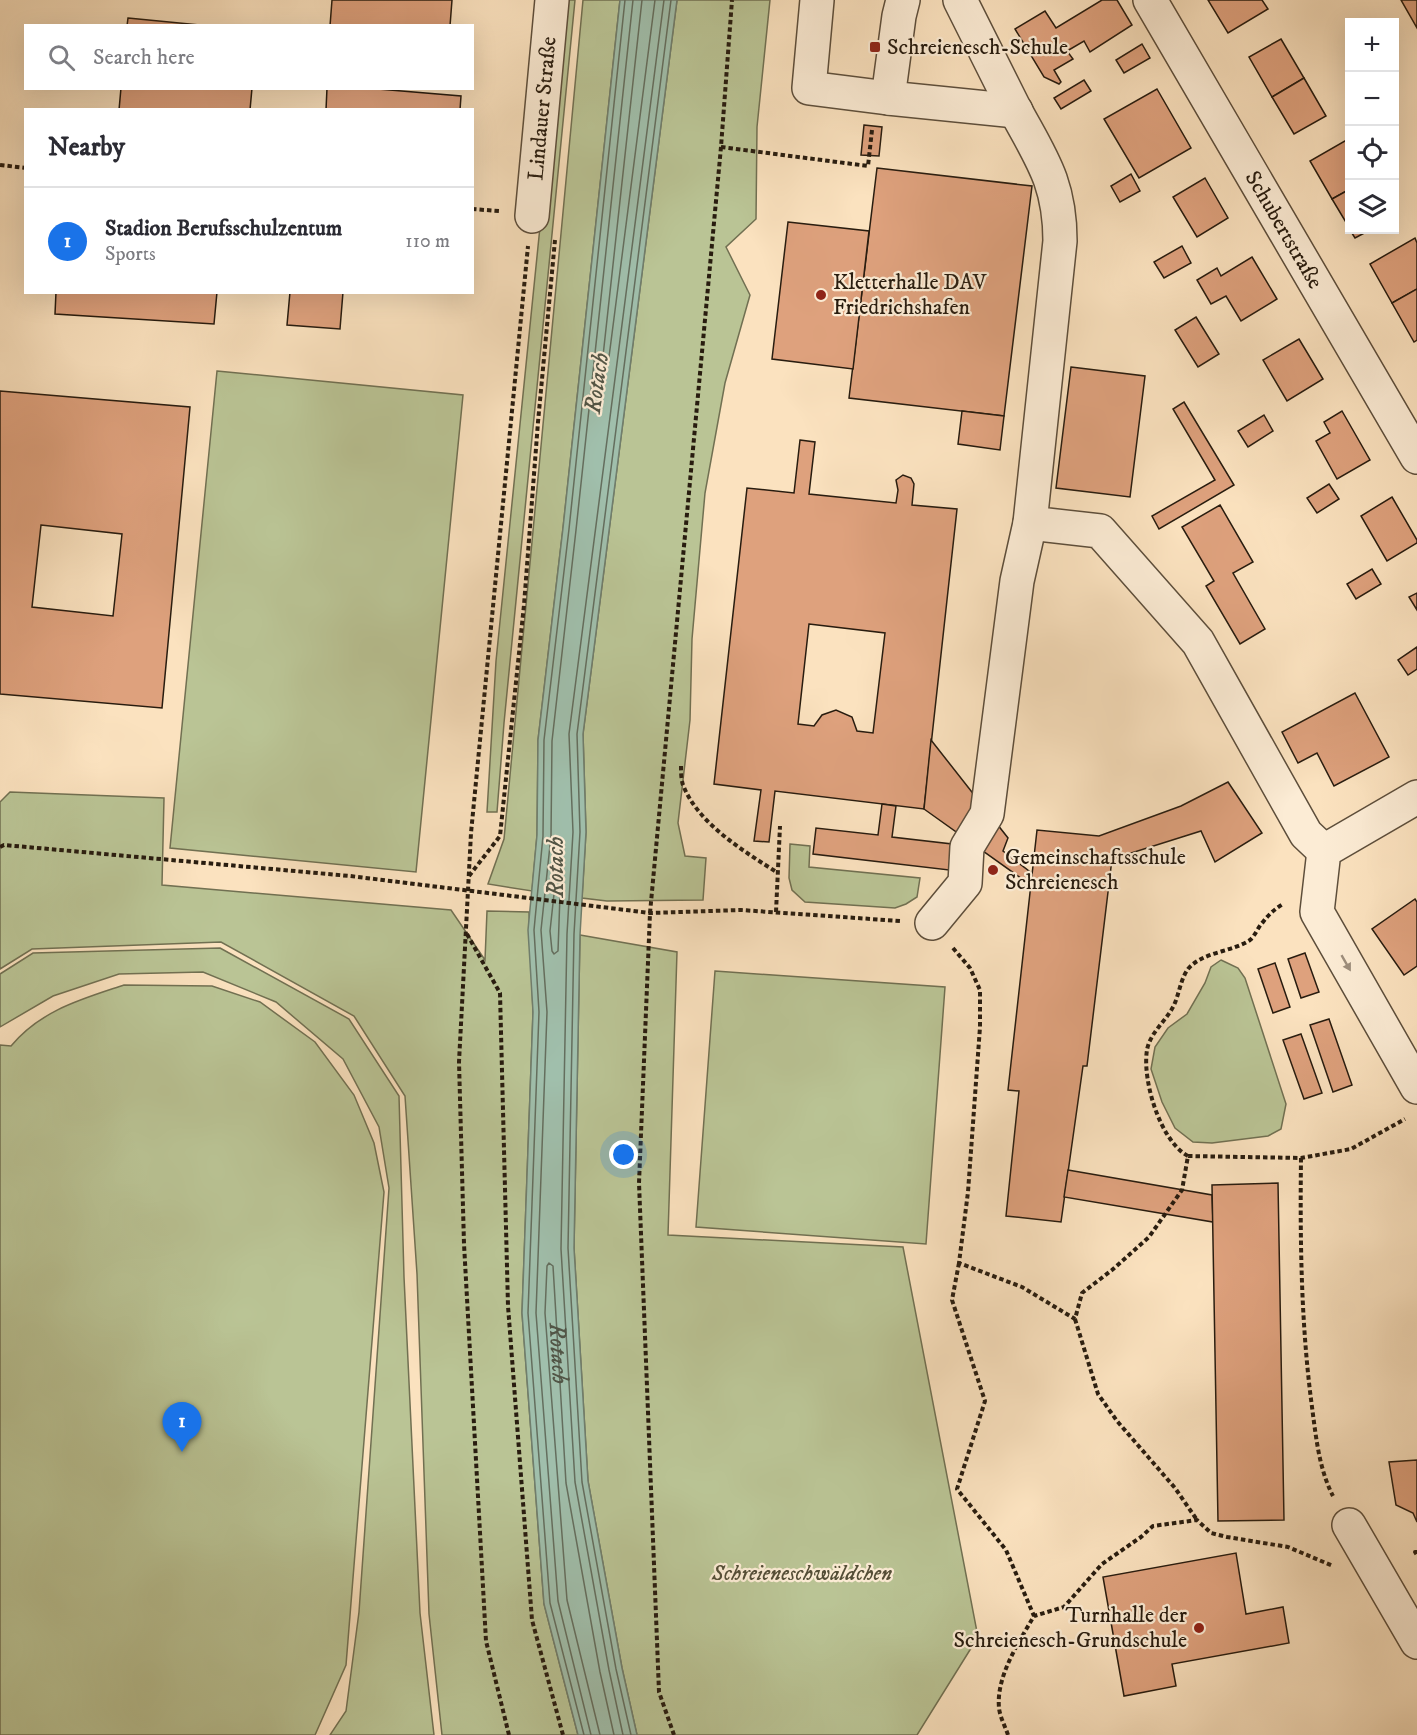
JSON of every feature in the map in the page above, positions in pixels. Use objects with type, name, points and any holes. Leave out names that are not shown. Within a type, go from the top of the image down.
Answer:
[{"type":"street","name":"Lindauer Straße","points":[[544,222],[552,0]]},
{"type":"street","points":[[817,0],[809,88],[1016,111]]},
{"type":"street","points":[[888,98],[898,16],[903,0]]},
{"type":"street","points":[[932,923],[965,883],[967,847],[987,814],[1017,581],[1030,523],[1060,241],[1060,216],[1054,189],[1041,154],[1016,111],[960,0]]},
{"type":"street","name":"Schubertstraße","points":[[1150,0],[1417,457]]},
{"type":"street","points":[[1030,523],[1100,531],[1198,642],[1306,834],[1320,882],[1417,1087]]},
{"type":"street","points":[[1320,882],[1417,797]]},
{"type":"street","points":[[1349,1525],[1417,1641]]},
{"type":"path","points":[[674,1735],[659,1692],[639,1183],[650,913],[721,147],[732,0]]},
{"type":"path","points":[[721,147],[868,166],[873,126]]},
{"type":"path","points":[[0,165],[24,168]]},
{"type":"path","points":[[509,1735],[486,1641],[464,1244],[459,1062],[468,876],[544,222]]},
{"type":"path","points":[[468,876],[500,836],[524,605],[538,422],[544,222]]},
{"type":"path","points":[[681,766],[682,783],[696,807],[733,844],[778,873]]},
{"type":"path","points":[[776,912],[780,826]]},
{"type":"path","points":[[1,844],[338,875],[650,913],[702,910],[776,912],[932,923],[970,968],[980,990],[980,1027],[968,1192],[952,1300],[985,1401],[957,1489],[1006,1550],[1034,1616]]},
{"type":"path","points":[[1320,882],[1274,910],[1251,939],[1228,951],[1205,957],[1189,968],[1172,1009],[1156,1030],[1147,1049],[1147,1081],[1155,1107],[1167,1132],[1181,1152],[1188,1156],[1301,1158],[1351,1149],[1408,1118]]},
{"type":"path","points":[[466,934],[500,993],[508,1306],[532,1620],[563,1735]]},
{"type":"path","points":[[1188,1156],[1182,1190],[1149,1237],[1082,1293],[1075,1319],[1098,1394],[1117,1421],[1175,1488],[1197,1520],[1211,1533],[1227,1538],[1288,1547],[1335,1566],[1350,1587],[1377,1571]]},
{"type":"path","points":[[1301,1158],[1300,1223],[1304,1332],[1316,1443],[1329,1488],[1349,1525]]},
{"type":"path","points":[[959,1263],[1022,1287],[1075,1319]]},
{"type":"path","points":[[1008,1735],[999,1708],[1001,1683],[1017,1646],[1034,1616],[1064,1607],[1101,1564],[1154,1526],[1197,1520]]},
{"type":"green space","points":[[563,0],[575,0],[497,812],[487,812],[496,661]]},
{"type":"green space","points":[[583,0],[620,0],[538,740],[537,835],[532,891],[488,884],[504,839]]},
{"type":"green space","points":[[677,0],[770,0],[757,127],[756,219],[726,247],[750,295],[725,383],[705,493],[692,639],[690,720],[678,823],[685,856],[706,858],[703,900],[607,901],[582,898],[586,832],[583,734]]},
{"type":"green space","points":[[217,371],[463,395],[416,872],[170,848]]},
{"type":"green space","points":[[10,792],[164,798],[162,885],[451,910],[485,960],[487,911],[529,912],[533,1012],[522,1313],[544,1604],[578,1735],[442,1735],[429,1614],[417,1274],[405,1096],[354,1016],[221,942],[32,949],[0,969],[0,802]]},
{"type":"green space","points":[[790,844],[810,846],[809,867],[920,878],[917,897],[895,908],[805,902],[792,890],[789,878]]},
{"type":"green space","name":"Schreieneschwäldchen","points":[[580,935],[677,952],[668,1235],[903,1247],[978,1637],[917,1735],[637,1735],[622,1668],[588,1481],[574,1248]]},
{"type":"green space","points":[[220,948],[349,1019],[399,1096],[404,1277],[420,1613],[434,1735],[330,1735],[346,1711],[359,1612],[389,1188],[379,1127],[343,1059],[276,1002],[203,972],[119,974],[53,996],[0,1027],[0,974],[33,953]]},
{"type":"green space","points":[[1221,960],[1238,968],[1245,978],[1286,1104],[1281,1129],[1268,1136],[1212,1143],[1193,1142],[1175,1128],[1162,1102],[1151,1069],[1155,1047],[1168,1028],[1187,1014],[1205,983],[1211,967]]},
{"type":"green space","points":[[715,971],[945,987],[926,1244],[696,1227]]},
{"type":"green space","points":[[124,985],[212,986],[260,1002],[315,1042],[354,1095],[374,1143],[384,1192],[346,1665],[315,1735],[0,1735],[0,1045],[11,1046],[35,1023],[63,1007]]},
{"type":"water","name":"Rotach","points":[[620,0],[677,0],[583,734],[586,832],[580,935],[574,1248],[588,1481],[622,1668],[637,1735],[578,1735],[544,1604],[522,1313],[533,1012],[528,930],[537,835],[538,740]]},
{"type":"building","points":[[332,0],[452,0],[450,24],[330,24]]},
{"type":"building","points":[[1102,0],[1117,0],[1132,25],[1090,52],[1084,41],[1067,51],[1073,59],[1054,70],[1061,82],[1059,84],[1044,77],[1015,29],[1045,11],[1056,28]]},
{"type":"building","points":[[1208,0],[1262,0],[1268,9],[1228,33]]},
{"type":"building","points":[[1401,0],[1417,0],[1417,28]]},
{"type":"building","points":[[128,18],[190,24],[127,24]]},
{"type":"building","points":[[1281,39],[1304,78],[1272,97],[1249,57]]},
{"type":"building","points":[[1142,44],[1150,58],[1124,73],[1116,60]]},
{"type":"building","points":[[1304,78],[1326,116],[1294,134],[1272,97]]},
{"type":"building","points":[[1084,80],[1091,91],[1061,109],[1054,98]]},
{"type":"building","points":[[1157,89],[1191,148],[1139,178],[1104,119]]},
{"type":"building","points":[[121,90],[252,90],[250,108],[119,108]]},
{"type":"building","points":[[327,90],[390,90],[461,96],[460,108],[326,108]]},
{"type":"building","points":[[864,125],[882,127],[879,156],[861,155]]},
{"type":"building","points":[[1345,141],[1345,192],[1332,199],[1310,161]]},
{"type":"building","points":[[877,168],[1032,186],[1004,416],[849,398]]},
{"type":"building","points":[[1131,174],[1140,191],[1120,202],[1111,186]]},
{"type":"building","points":[[1205,178],[1228,218],[1197,237],[1173,197]]},
{"type":"building","points":[[1345,192],[1345,221],[1332,199]]},
{"type":"building","name":"Kletterhalle DAV Friedrichshafen","points":[[788,222],[869,231],[853,369],[772,359]]},
{"type":"building","points":[[1415,238],[1417,243],[1417,289],[1392,303],[1370,264]]},
{"type":"building","points":[[1182,246],[1191,263],[1164,278],[1154,262]]},
{"type":"building","points":[[1252,257],[1277,299],[1241,321],[1226,296],[1211,304],[1197,280],[1217,268],[1221,276]]},
{"type":"building","points":[[1417,289],[1417,340],[1414,342],[1392,303]]},
{"type":"building","points":[[56,294],[217,294],[214,324],[55,314]]},
{"type":"building","points":[[290,294],[343,294],[340,329],[287,325]]},
{"type":"building","points":[[1196,317],[1219,354],[1198,367],[1175,330]]},
{"type":"building","points":[[1299,339],[1323,379],[1287,401],[1263,360]]},
{"type":"building","points":[[1071,367],[1145,376],[1130,497],[1056,488]]},
{"type":"building","points":[[0,391],[190,407],[162,708],[0,694]],"holes":[[[41,525],[122,534],[113,616],[32,607]]]},
{"type":"building","points":[[1184,402],[1234,485],[1159,529],[1152,516],[1215,480],[1173,409]]},
{"type":"building","points":[[962,411],[1004,416],[1000,450],[958,444]]},
{"type":"building","points":[[1342,411],[1370,460],[1337,479],[1316,441],[1330,433],[1324,422]]},
{"type":"building","points":[[1264,415],[1273,431],[1248,447],[1238,431]]},
{"type":"building","points":[[800,440],[815,442],[809,494],[896,503],[898,490],[896,480],[903,475],[911,478],[914,484],[912,505],[957,509],[924,809],[775,791],[769,842],[754,841],[761,790],[714,784],[747,488],[794,493]],"holes":[[[809,624],[885,633],[873,733],[857,731],[852,717],[836,710],[822,715],[814,726],[798,724]]]},
{"type":"building","points":[[1329,484],[1339,499],[1317,513],[1307,498]]},
{"type":"building","points":[[1392,497],[1417,543],[1387,561],[1361,516]]},
{"type":"building","points":[[1220,505],[1253,562],[1233,573],[1265,629],[1240,644],[1206,586],[1214,581],[1182,527]]},
{"type":"building","points":[[1372,569],[1381,584],[1356,599],[1347,584]]},
{"type":"building","points":[[1417,593],[1417,610],[1409,597]]},
{"type":"building","points":[[1417,647],[1417,669],[1408,675],[1398,660]]},
{"type":"building","points":[[1355,693],[1389,757],[1334,786],[1317,753],[1298,763],[1282,732]]},
{"type":"building","points":[[931,740],[1008,838],[1003,851],[1033,874],[1032,886],[924,809]]},
{"type":"building","points":[[1228,782],[1262,833],[1215,862],[1201,831],[1112,859],[1087,1066],[1083,1066],[1061,1222],[1006,1216],[1019,1091],[1008,1090],[1037,830],[1099,836],[1181,806]]},
{"type":"building","points":[[882,804],[896,806],[892,837],[952,844],[949,870],[813,854],[816,828],[878,835]]},
{"type":"building","points":[[1415,899],[1417,902],[1417,966],[1404,975],[1372,929]]},
{"type":"building","points":[[1305,953],[1319,992],[1301,998],[1288,959]]},
{"type":"building","points":[[1275,963],[1290,1007],[1273,1013],[1258,969]]},
{"type":"building","points":[[1329,1019],[1352,1085],[1333,1092],[1310,1025]]},
{"type":"building","points":[[1301,1034],[1322,1093],[1304,1099],[1283,1040]]},
{"type":"building","points":[[1068,1170],[1212,1195],[1213,1222],[1064,1197]]},
{"type":"building","points":[[1278,1183],[1284,1520],[1218,1521],[1212,1185]]},
{"type":"building","points":[[1417,1460],[1417,1522],[1413,1513],[1396,1505],[1389,1462]]},
{"type":"building","name":"Turnhalle der Schreienesch-Grundschule","points":[[1236,1553],[1246,1614],[1283,1607],[1289,1643],[1172,1664],[1176,1686],[1124,1696],[1103,1577]]},
{"type":"place","name":"Schreienesch-Schule","points":[[875,47]]},
{"type":"place","name":"Kletterhalle DAV Friedrichshafen","points":[[821,295]]},
{"type":"place","name":"Gemeinschaftsschule Schreienesch","points":[[993,870]]},
{"type":"place","name":"Stadion Berufsschulzentum","points":[[182,1452]]},
{"type":"place","name":"Turnhalle der Schreienesch-Grundschule","points":[[1199,1628]]}]
